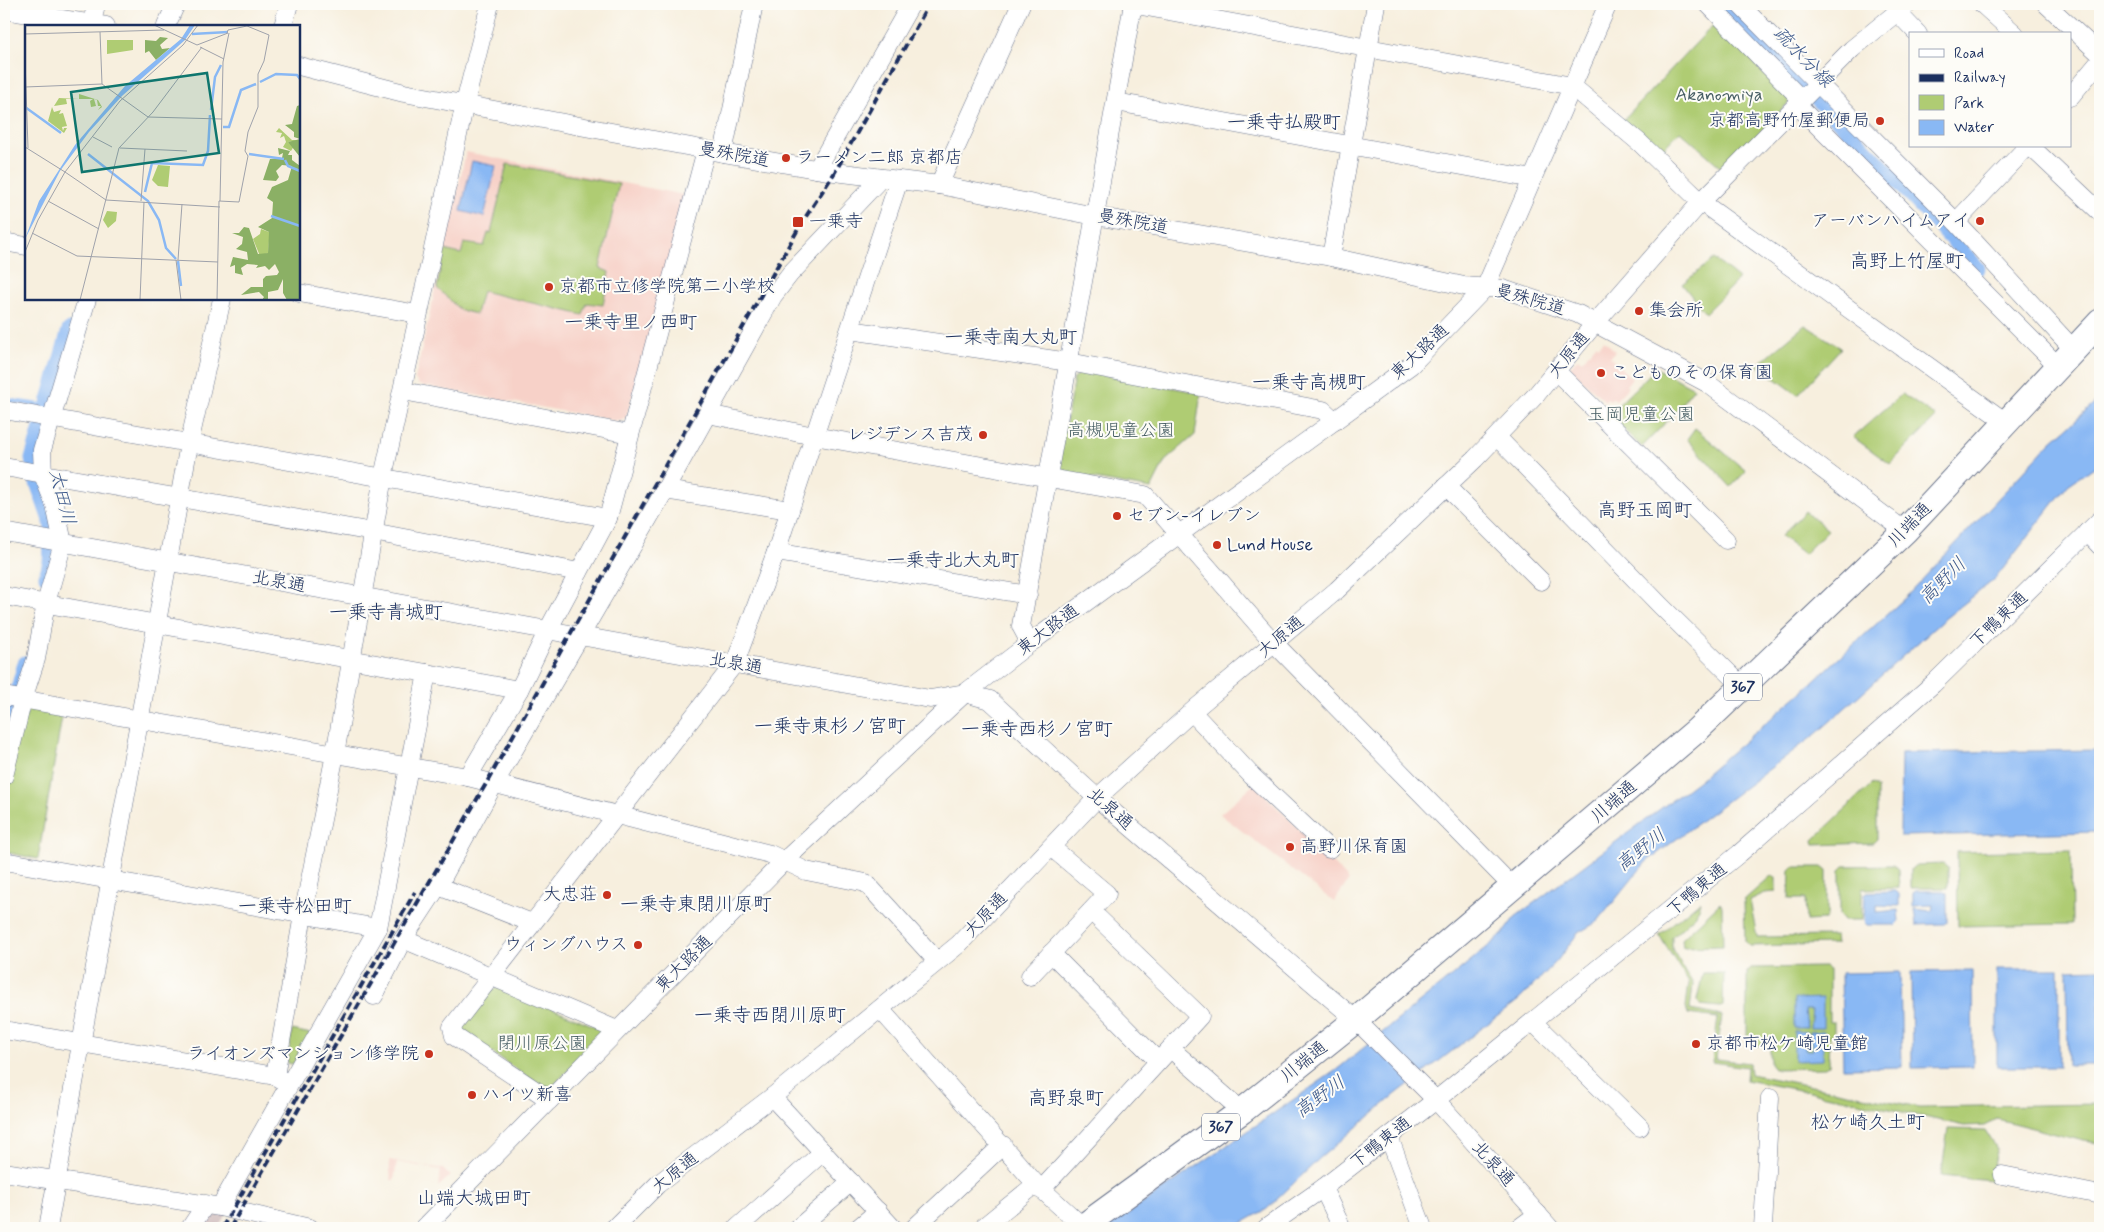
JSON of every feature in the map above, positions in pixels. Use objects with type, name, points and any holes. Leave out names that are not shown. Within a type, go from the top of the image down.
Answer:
[{"type":"highway","name":"川端通","points":[[1083,1228],[1242,1111],[1362,1026],[1516,887],[1671,753],[1743,687],[1905,531],[2100,322]]},
{"type":"street","points":[[4,10],[99,25],[96,4]]},
{"type":"street","points":[[166,25],[176,4]]},
{"type":"street","points":[[283,25],[289,4]]},
{"type":"street","points":[[282,1080],[303,915],[335,754],[383,477],[465,103],[490,4]]},
{"type":"street","points":[[468,777],[519,690],[548,630],[608,518],[630,434],[714,151],[754,4]]},
{"type":"street","points":[[817,170],[911,4]]},
{"type":"street","points":[[939,185],[1021,4]]},
{"type":"street","points":[[1030,643],[1021,626],[1133,4],[1572,86],[1640,143],[1701,202],[2007,423]]},
{"type":"street","points":[[1331,257],[1376,4]]},
{"type":"street","name":"東大路通","points":[[424,1228],[784,861],[965,694],[1030,643],[1411,365],[1486,288],[1608,4]]},
{"type":"street","points":[[1708,4],[1807,95],[1956,222],[2067,358]]},
{"type":"street","points":[[1739,4],[1807,95],[2067,358]]},
{"type":"street","points":[[1982,4],[2012,32]]},
{"type":"street","points":[[2046,4],[2100,54]]},
{"type":"street","points":[[1901,8],[1917,32]]},
{"type":"street","name":"大原通","points":[[614,1228],[658,1184],[772,1097],[959,944],[1097,798],[1192,712],[1336,590],[1446,486],[1497,437],[1701,202],[1852,50],[1901,8]]},
{"type":"street","points":[[2072,91],[2100,61]]},
{"type":"street","name":"曼殊院道","points":[[300,66],[404,93],[714,151],[817,170],[939,185],[1095,216],[1331,257],[1464,286],[1503,289],[1596,322],[1706,384],[1905,531]]},
{"type":"street","points":[[1116,102],[1533,179]]},
{"type":"street","points":[[1956,222],[2027,148]]},
{"type":"street","points":[[2031,148],[2100,212]]},
{"type":"street","points":[[374,996],[403,939],[438,886],[494,784],[665,490],[773,296],[784,281],[881,178]]},
{"type":"street","points":[[550,1100],[454,1036],[452,1027],[735,663],[776,552],[899,180]]},
{"type":"street","points":[[4,242],[25,246]]},
{"type":"street","points":[[300,293],[418,314]]},
{"type":"street","points":[[4,776],[13,697],[36,659],[56,542],[55,505],[37,474],[46,417],[87,300]]},
{"type":"street","points":[[48,1228],[189,444],[222,300]]},
{"type":"street","points":[[850,330],[1069,362],[1323,410],[1335,421]]},
{"type":"street","points":[[1556,371],[1726,540]]},
{"type":"street","points":[[403,390],[630,434]]},
{"type":"street","points":[[4,410],[608,518]]},
{"type":"street","points":[[708,414],[814,436],[1145,495],[1274,643],[1507,881],[1516,887]]},
{"type":"street","points":[[1497,437],[1661,606],[1743,687]]},
{"type":"street","points":[[4,468],[373,532],[579,572]]},
{"type":"street","points":[[1446,486],[1541,582]]},
{"type":"street","points":[[665,490],[790,510]]},
{"type":"street","name":"下鴨東通","points":[[1266,1228],[1323,1188],[1389,1137],[1432,1096],[1533,1022],[1740,853],[1933,684],[2100,520]]},
{"type":"street","name":"北泉通","points":[[4,532],[930,699],[965,694],[990,700],[1097,798],[1362,1026],[1432,1096],[1550,1228]]},
{"type":"street","points":[[2087,532],[2100,546]]},
{"type":"street","points":[[776,552],[1028,595]]},
{"type":"street","points":[[4,596],[519,690]]},
{"type":"street","points":[[190,1228],[213,1205],[282,1080],[378,928],[427,673]]},
{"type":"street","points":[[13,697],[468,777],[770,854],[806,872],[866,883],[937,962]]},
{"type":"street","points":[[1192,712],[1252,776],[1329,849]]},
{"type":"street","points":[[1030,976],[1107,894],[1051,847]]},
{"type":"street","points":[[4,862],[378,928]]},
{"type":"street","points":[[438,886],[532,923]]},
{"type":"street","points":[[982,1228],[1038,1187],[1200,1016],[1092,911]]},
{"type":"street","points":[[403,939],[617,1030]]},
{"type":"street","points":[[1051,953],[1165,1055],[1242,1111]]},
{"type":"street","points":[[880,1010],[1038,1187],[1083,1228]]},
{"type":"street","points":[[1533,1022],[1640,1127]]},
{"type":"street","points":[[4,1030],[282,1080]]},
{"type":"street","points":[[772,1097],[894,1228]]},
{"type":"street","points":[[1763,1228],[1770,1098]]},
{"type":"street","points":[[1389,1137],[1424,1228]]},
{"type":"street","points":[[914,1228],[1002,1145]]},
{"type":"street","points":[[737,1228],[822,1152]]},
{"type":"street","points":[[4,1172],[213,1205],[310,1228]]},
{"type":"street","points":[[2002,1175],[2100,1195]]},
{"type":"street","points":[[798,1228],[851,1182]]},
{"type":"street","points":[[1323,1188],[1342,1228]]},
{"type":"street","points":[[858,1228],[878,1211]]},
{"type":"street","points":[[1520,1228],[1538,1214]]},
{"type":"shaded area","name":"京都市立修学院第二小学校","points":[[466,152],[689,196],[626,418],[617,421],[419,385],[415,379]]},
{"type":"shaded area","name":"こどものその保育園","points":[[1604,340],[1615,351],[1610,357],[1632,379],[1626,385],[1628,387],[1616,400],[1613,398],[1610,401],[1607,399],[1605,401],[1569,368],[1578,358],[1582,361],[1596,344],[1599,346]]},
{"type":"shaded area","name":"高野川保育園","points":[[1254,784],[1349,880],[1334,902],[1220,814]]},
{"type":"shaded area","points":[[389,1160],[443,1169],[450,1176],[438,1187],[441,1170],[397,1162],[394,1180],[391,1180]]},
{"type":"shaded area","points":[[226,1214],[218,1228],[200,1228],[209,1215]]},
{"type":"green space","name":"Akanomiya","points":[[1719,19],[1794,97],[1724,170],[1680,131],[1659,153],[1622,121]]},
{"type":"green space","points":[[507,164],[619,184],[600,268],[609,272],[603,305],[587,303],[583,315],[482,291],[476,314],[460,310],[437,288],[444,250],[461,254],[464,243],[484,246],[488,233],[491,233]]},
{"type":"green space","points":[[1714,259],[1739,279],[1705,313],[1682,284]]},
{"type":"green space","points":[[1805,325],[1841,348],[1798,395],[1757,365]]},
{"type":"green space","name":"玉岡児童公園","points":[[1656,368],[1694,388],[1671,417],[1642,447],[1608,415]]},
{"type":"green space","name":"高槻児童公園","points":[[1083,371],[1201,393],[1195,435],[1165,461],[1151,489],[1057,472],[1074,378]]},
{"type":"green space","points":[[1902,394],[1936,417],[1890,464],[1853,437]]},
{"type":"green space","points":[[1695,428],[1746,471],[1731,487],[1687,439]]},
{"type":"green space","points":[[1805,511],[1828,530],[1804,554],[1781,536]]},
{"type":"green space","points":[[26,705],[63,711],[38,859],[4,852],[4,785]]},
{"type":"green space","points":[[1872,784],[1877,788],[1877,839],[1873,843],[1814,845],[1813,840]]},
{"type":"green space","points":[[2071,850],[2072,924],[1958,926],[1957,852]]},
{"type":"green space","points":[[1943,864],[1948,868],[1948,888],[1911,888],[1911,869],[1916,865]]},
{"type":"green space","points":[[1893,865],[1898,869],[1899,888],[1862,889],[1862,920],[1844,920],[1840,915],[1840,870],[1844,866]]},
{"type":"green space","points":[[1793,867],[1822,867],[1827,871],[1827,916],[1824,920],[1806,921],[1805,899],[1789,899],[1790,870]]},
{"type":"green space","points":[[1771,876],[1776,878],[1776,892],[1765,893],[1750,900],[1757,937],[1835,936],[1836,944],[1750,946],[1745,941],[1744,900]]},
{"type":"green space","points":[[1700,901],[1696,915],[1672,937],[1672,949],[1693,984],[1690,1010],[1722,1016],[1716,1059],[1749,1063],[1750,1074],[1919,1107],[2100,1104],[2100,1143],[2083,1141],[1997,1119],[1985,1125],[1964,1126],[1841,1098],[1746,1080],[1747,1067],[1712,1062],[1718,1018],[1688,1014],[1686,1007],[1689,983],[1659,935]]},
{"type":"green space","points":[[1720,903],[1722,906],[1723,946],[1683,947],[1682,939]]},
{"type":"green space","points":[[1824,967],[1829,970],[1829,1022],[1834,1022],[1834,1035],[1830,1035],[1829,1065],[1825,1068],[1774,1069],[1770,1064],[1770,1045],[1753,1046],[1747,1041],[1747,972],[1751,968]]},
{"type":"green space","points":[[1703,973],[1724,973],[1723,1006],[1700,1005],[1697,999]]},
{"type":"green space","name":"閉川原公園","points":[[503,987],[601,1029],[601,1036],[551,1088],[543,1088],[462,1032],[462,1028],[491,989]]},
{"type":"green space","points":[[292,1030],[311,1034],[293,1064],[287,1063]]},
{"type":"green space","points":[[1948,1129],[1985,1130],[1997,1149],[1991,1181],[1941,1176]]},
{"type":"water","points":[[472,161],[496,166],[484,217],[461,211]]},
{"type":"water","name":"高野川","points":[[2100,399],[2100,463],[2068,485],[1995,579],[1942,621],[1816,734],[1646,862],[1597,922],[1578,933],[1557,961],[1520,999],[1396,1094],[1320,1158],[1267,1209],[1233,1228],[1107,1228],[1335,1071],[1501,936],[1515,917],[1699,780],[1803,691],[1906,597],[2051,442]]},
{"type":"water","points":[[2100,750],[2100,832],[1900,836],[1901,753]]},
{"type":"water","points":[[1896,891],[1899,894],[1899,906],[1877,905],[1877,912],[1898,910],[1899,922],[1896,925],[1867,925],[1864,922],[1865,894],[1867,892]]},
{"type":"water","points":[[1916,891],[1945,891],[1947,893],[1947,922],[1944,924],[1916,925],[1914,909],[1932,911],[1933,905],[1913,906],[1913,893]]},
{"type":"water","points":[[1997,969],[2059,969],[2059,1067],[1997,1067]]},
{"type":"water","points":[[2100,969],[2100,1065],[2068,1065],[2067,970]]},
{"type":"water","points":[[1972,971],[1973,1067],[1912,1068],[1911,972]]},
{"type":"water","points":[[1900,972],[1902,1067],[1843,1068],[1841,973]]},
{"type":"water","points":[[1823,998],[1823,1028],[1810,1028],[1812,1010],[1805,1010],[1807,1028],[1794,1028],[1794,999]]},
{"type":"water","points":[[1794,1031],[1807,1032],[1805,1050],[1812,1050],[1810,1032],[1823,1031],[1823,1060],[1794,1061]]},
{"type":"waterway","name":"疏水分線","points":[[1724,4],[1895,179],[1978,268]]},
{"type":"waterway","name":"太田川","points":[[46,576],[50,562],[52,526],[36,480],[32,459],[69,330]]},
{"type":"waterway","points":[[4,400],[46,406]]},
{"type":"waterway","name":"太田川","points":[[4,740],[25,663]]},
{"type":"railway","points":[[230,1228],[487,782],[801,224],[835,172],[929,4]]},
{"type":"railway","points":[[222,1228],[415,892]]},
{"type":"place","name":"京都高野竹屋郵便局","points":[[1880,121]]},
{"type":"place","name":"ラーメン二郎 京都店","points":[[786,158]]},
{"type":"place","name":"アーバンハイムアイ","points":[[1980,221]]},
{"type":"place","name":"一乗寺","points":[[798,222]]},
{"type":"place","name":"京都市立修学院第二小学校","points":[[549,287]]},
{"type":"place","name":"集会所","points":[[1639,311]]},
{"type":"place","name":"こどものその保育園","points":[[1601,373]]},
{"type":"place","name":"レジデンス吉茂","points":[[983,435]]},
{"type":"place","name":"セブン-イレブン","points":[[1117,516]]},
{"type":"place","name":"Lund House","points":[[1217,545]]},
{"type":"place","name":"高野川保育園","points":[[1290,847]]},
{"type":"place","name":"大忠荘","points":[[607,895]]},
{"type":"place","name":"ウィングハウス","points":[[638,945]]},
{"type":"place","name":"京都市松ケ崎児童館","points":[[1696,1044]]},
{"type":"place","name":"ライオンズマンション修学院","points":[[429,1054]]},
{"type":"place","name":"ハイツ新喜","points":[[472,1095]]},
{"type":"district","name":"一乗寺払殿町","points":[[1284,122]]},
{"type":"district","name":"高野上竹屋町","points":[[1907,261]]},
{"type":"district","name":"一乗寺里ノ西町","points":[[631,322]]},
{"type":"district","name":"一乗寺南大丸町","points":[[1011,337]]},
{"type":"district","name":"一乗寺高槻町","points":[[1309,382]]},
{"type":"district","name":"高野玉岡町","points":[[1645,510]]},
{"type":"district","name":"一乗寺北大丸町","points":[[953,560]]},
{"type":"district","name":"一乗寺青城町","points":[[386,612]]},
{"type":"district","name":"一乗寺東杉ノ宮町","points":[[830,726]]},
{"type":"district","name":"一乗寺西杉ノ宮町","points":[[1037,729]]},
{"type":"district","name":"一乗寺東閉川原町","points":[[696,904]]},
{"type":"district","name":"一乗寺松田町","points":[[295,906]]},
{"type":"district","name":"一乗寺西閉川原町","points":[[770,1015]]},
{"type":"district","name":"高野泉町","points":[[1066,1098]]},
{"type":"district","name":"松ケ崎久土町","points":[[1868,1122]]},
{"type":"district","name":"山端大城田町","points":[[474,1198]]}]
